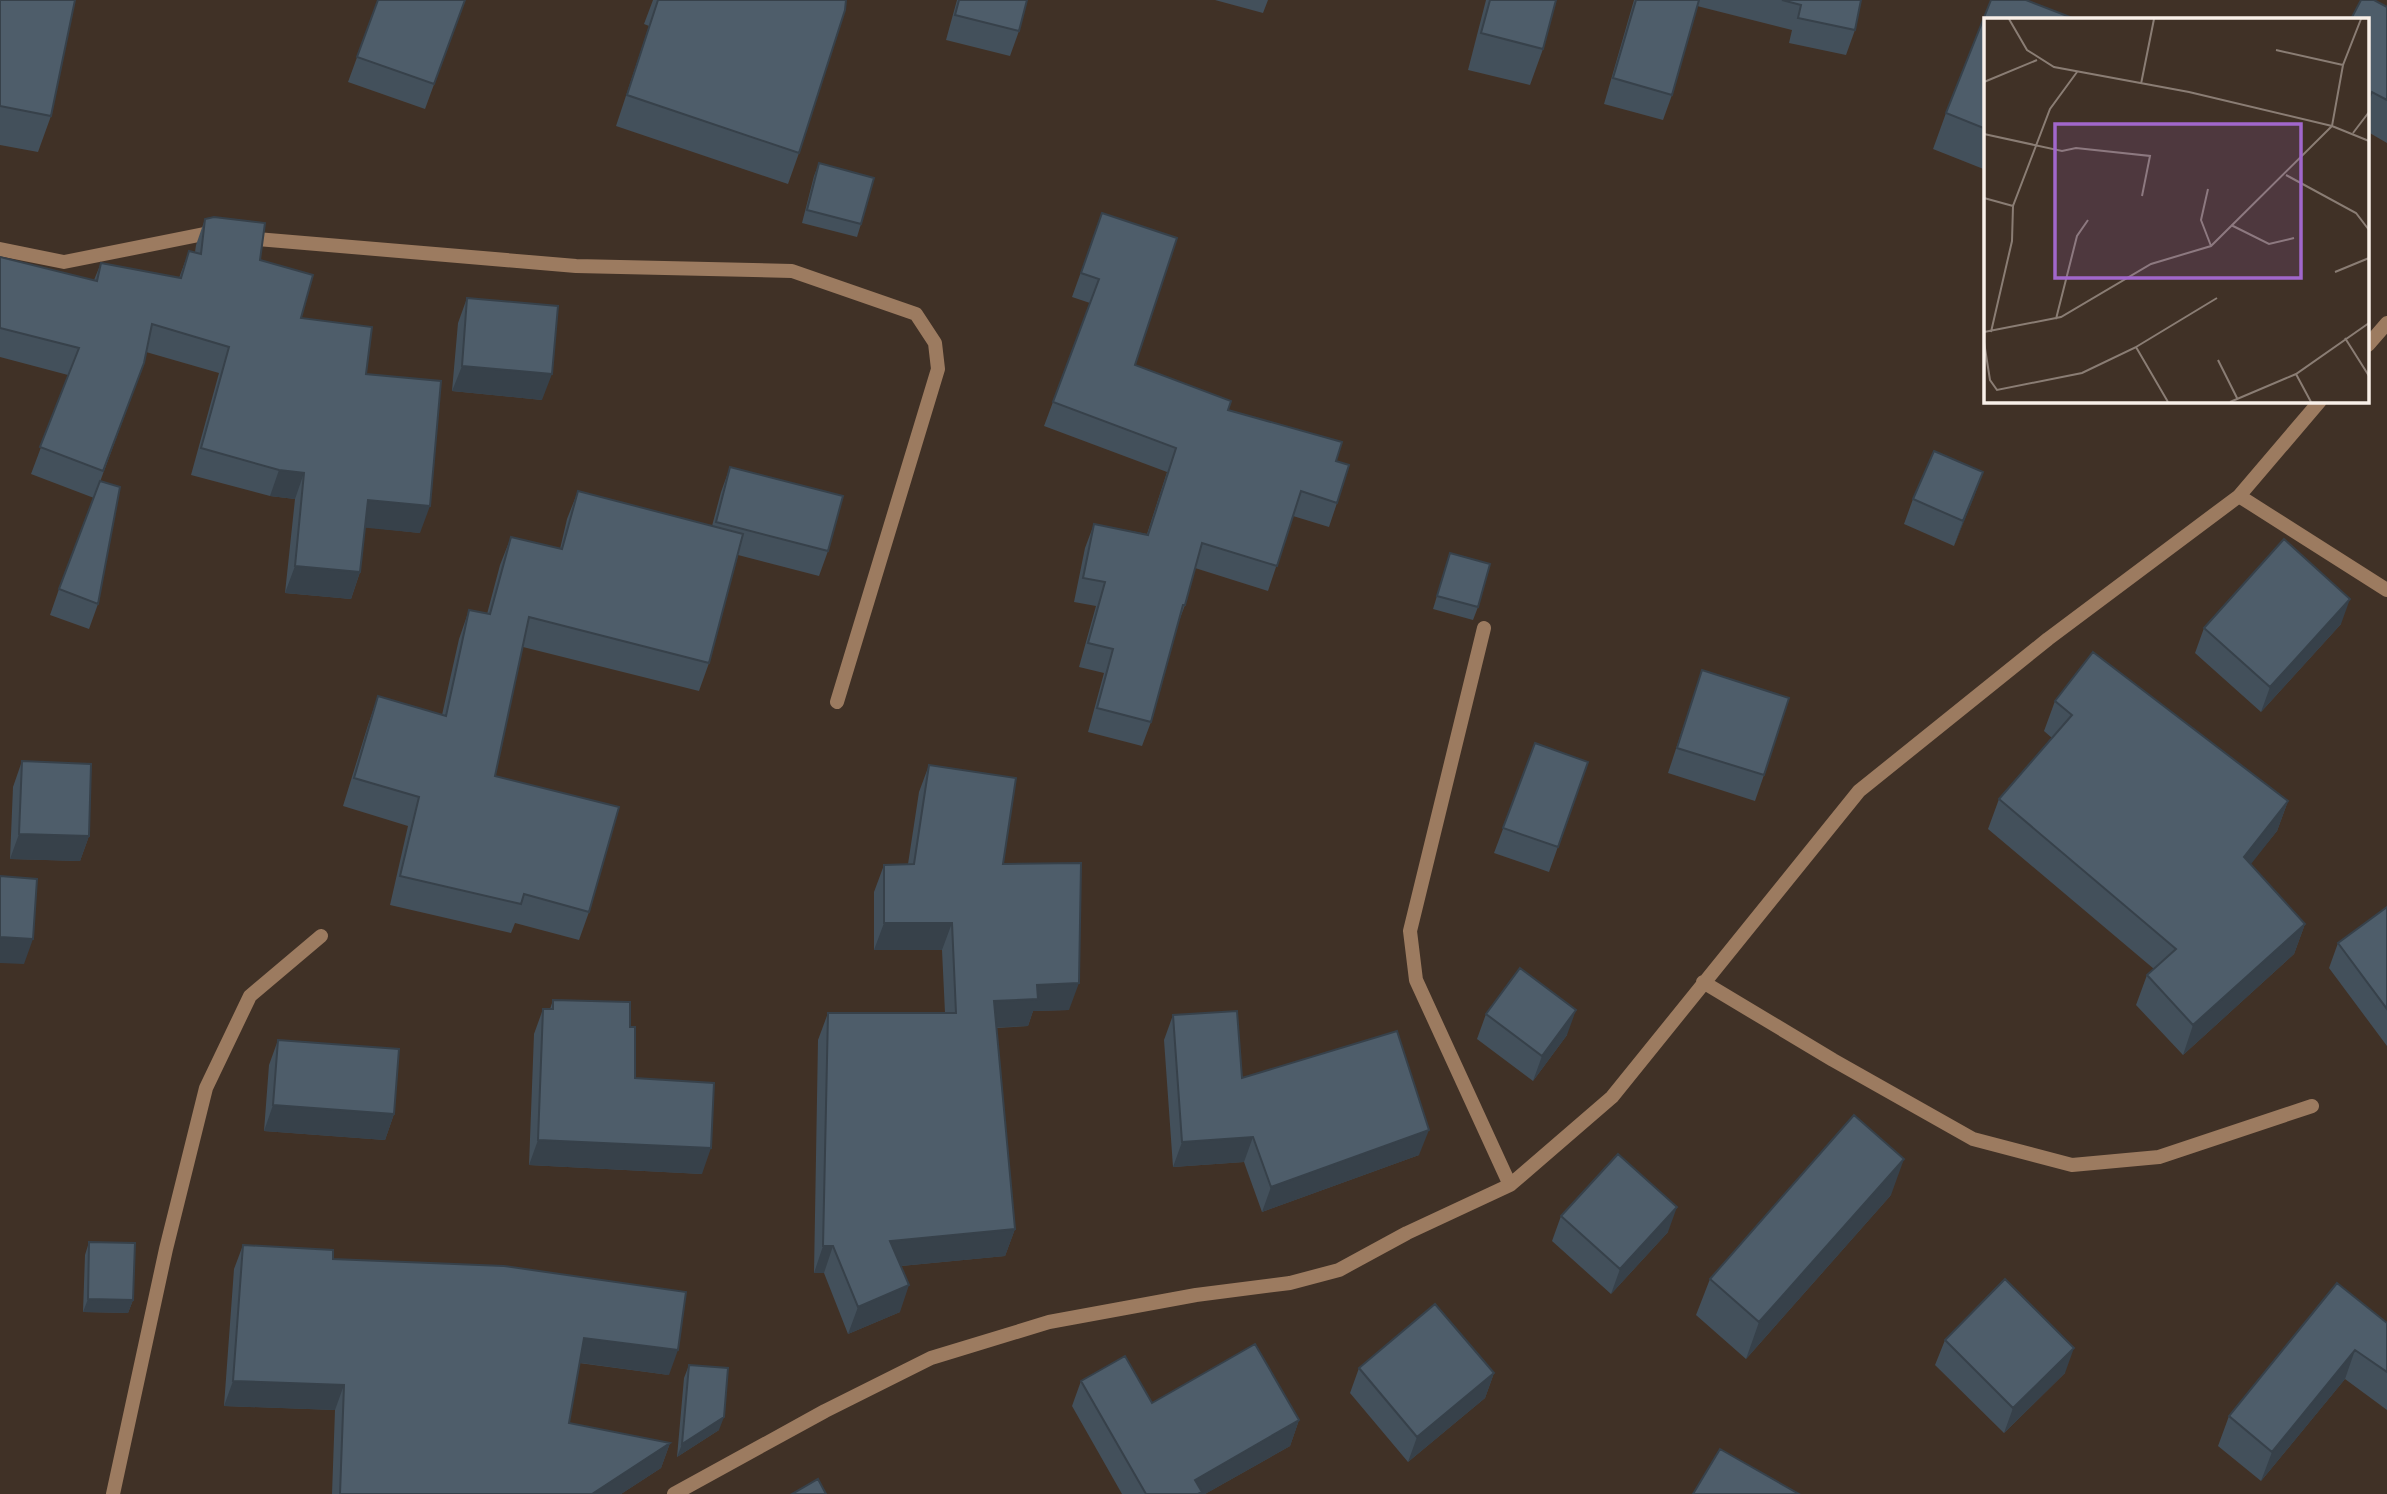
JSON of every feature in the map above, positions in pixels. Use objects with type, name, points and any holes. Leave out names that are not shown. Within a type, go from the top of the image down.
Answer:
[{"type":"street","points":[[0,249],[64,262],[204,234],[576,267],[792,271],[916,314],[935,342],[938,369],[837,702]]},
{"type":"street","points":[[2370,343],[2387,323]]},
{"type":"street","points":[[674,1494],[825,1411],[931,1358],[1049,1322],[1196,1295],[1290,1283],[1339,1270],[1407,1233],[1510,1185],[1612,1097],[1703,982],[1789,881],[1858,791],[2048,639],[2239,495],[2319,402]]},
{"type":"street","points":[[2239,495],[2387,590]]},
{"type":"street","points":[[1484,628],[1410,931],[1416,980],[1510,1185]]},
{"type":"street","points":[[113,1494],[166,1249],[206,1088],[250,996],[321,936]]},
{"type":"street","points":[[1703,982],[1973,1139],[2072,1165],[2160,1157],[2312,1106]]},
{"type":"building","points":[[0,0],[75,0],[51,116],[0,106]]},
{"type":"building","points":[[378,0],[465,0],[434,84],[357,57]]},
{"type":"building","points":[[658,0],[846,0],[799,153],[627,95]]},
{"type":"building","points":[[959,0],[1027,0],[1019,31],[955,15]]},
{"type":"building","points":[[1490,0],[1556,0],[1543,49],[1481,33]]},
{"type":"building","points":[[1636,0],[1699,0],[1672,95],[1613,78]]},
{"type":"building","points":[[1782,0],[1861,0],[1855,30],[1798,18],[1801,5]]},
{"type":"building","points":[[1991,0],[2026,0],[2072,18],[1984,18],[1984,128],[1946,113]]},
{"type":"building","points":[[2361,0],[2374,0],[2387,7],[2387,100],[2372,92],[2370,96],[2370,18],[2352,18]]},
{"type":"building","points":[[819,163],[874,178],[861,224],[807,210]]},
{"type":"building","points":[[1102,213],[1177,238],[1135,365],[1231,401],[1228,410],[1342,442],[1336,461],[1349,465],[1337,503],[1301,491],[1277,566],[1202,543],[1151,722],[1097,708],[1113,649],[1088,643],[1105,582],[1083,578],[1094,524],[1148,535],[1176,448],[1053,402],[1099,279],[1081,273]]},
{"type":"building","points":[[214,217],[265,223],[260,260],[313,275],[301,318],[372,327],[366,374],[441,381],[430,506],[368,500],[360,572],[295,566],[304,473],[279,470],[201,448],[229,347],[152,324],[144,363],[103,471],[40,447],[79,348],[0,328],[0,257],[97,281],[101,263],[181,278],[189,251],[201,254],[205,219]]},
{"type":"building","points":[[467,298],[558,306],[552,374],[462,366]]},
{"type":"building","points":[[1934,451],[1983,472],[1963,521],[1913,499]]},
{"type":"building","points":[[730,467],[843,496],[828,551],[716,522]]},
{"type":"building","points":[[100,481],[120,487],[98,604],[59,589]]},
{"type":"building","points":[[578,491],[743,534],[709,663],[529,617],[495,776],[619,807],[589,912],[524,894],[521,904],[400,876],[419,797],[354,778],[378,696],[446,716],[469,610],[490,614],[511,537],[562,549]]},
{"type":"building","points":[[2284,539],[2350,599],[2270,687],[2204,628]]},
{"type":"building","points":[[1450,553],[1490,564],[1478,607],[1437,596]]},
{"type":"building","points":[[2093,652],[2288,801],[2244,857],[2305,924],[2193,1025],[2147,975],[2176,949],[1999,799],[2072,715],[2055,701]]},
{"type":"building","points":[[1702,670],[1789,698],[1764,775],[1677,748]]},
{"type":"building","points":[[1535,743],[1588,762],[1558,847],[1503,828]]},
{"type":"building","points":[[22,761],[91,764],[89,836],[19,834]]},
{"type":"building","points":[[929,765],[1016,778],[1003,864],[1081,863],[1079,983],[1037,985],[1038,999],[994,1001],[1015,1229],[890,1241],[909,1285],[858,1307],[833,1246],[823,1246],[828,1013],[956,1013],[952,923],[884,923],[884,865],[914,864]]},
{"type":"building","points":[[0,876],[37,879],[33,939],[0,937]]},
{"type":"building","points":[[2387,907],[2387,1009],[2338,943]]},
{"type":"building","points":[[1520,968],[1576,1010],[1542,1056],[1486,1014]]},
{"type":"building","points":[[553,1000],[630,1002],[630,1027],[635,1027],[635,1078],[714,1083],[711,1148],[538,1140],[543,1009],[553,1009]]},
{"type":"building","points":[[1237,1011],[1242,1078],[1397,1031],[1429,1130],[1271,1187],[1253,1137],[1182,1142],[1173,1015]]},
{"type":"building","points":[[278,1040],[399,1049],[394,1114],[273,1105]]},
{"type":"building","points":[[1854,1115],[1904,1159],[1759,1322],[1710,1279]]},
{"type":"building","points":[[1618,1154],[1677,1207],[1620,1269],[1561,1216]]},
{"type":"building","points":[[89,1242],[135,1243],[133,1300],[88,1299]]},
{"type":"building","points":[[243,1245],[333,1250],[333,1259],[504,1266],[686,1292],[678,1350],[584,1338],[569,1423],[670,1443],[592,1494],[340,1494],[344,1385],[233,1381]]},
{"type":"building","points":[[2005,1279],[2074,1348],[2013,1408],[1945,1340]]},
{"type":"building","points":[[2337,1283],[2387,1323],[2387,1372],[2355,1350],[2272,1452],[2229,1416]]},
{"type":"building","points":[[1435,1304],[1494,1373],[1417,1437],[1359,1368]]},
{"type":"building","points":[[1255,1344],[1299,1420],[1195,1480],[1202,1492],[1198,1494],[1146,1494],[1081,1381],[1125,1356],[1152,1403]]},
{"type":"building","points":[[689,1365],[728,1368],[724,1417],[682,1444]]},
{"type":"building","points":[[1720,1449],[1799,1494],[1693,1494]]},
{"type":"building","points":[[818,1479],[826,1494],[792,1494]]}]
